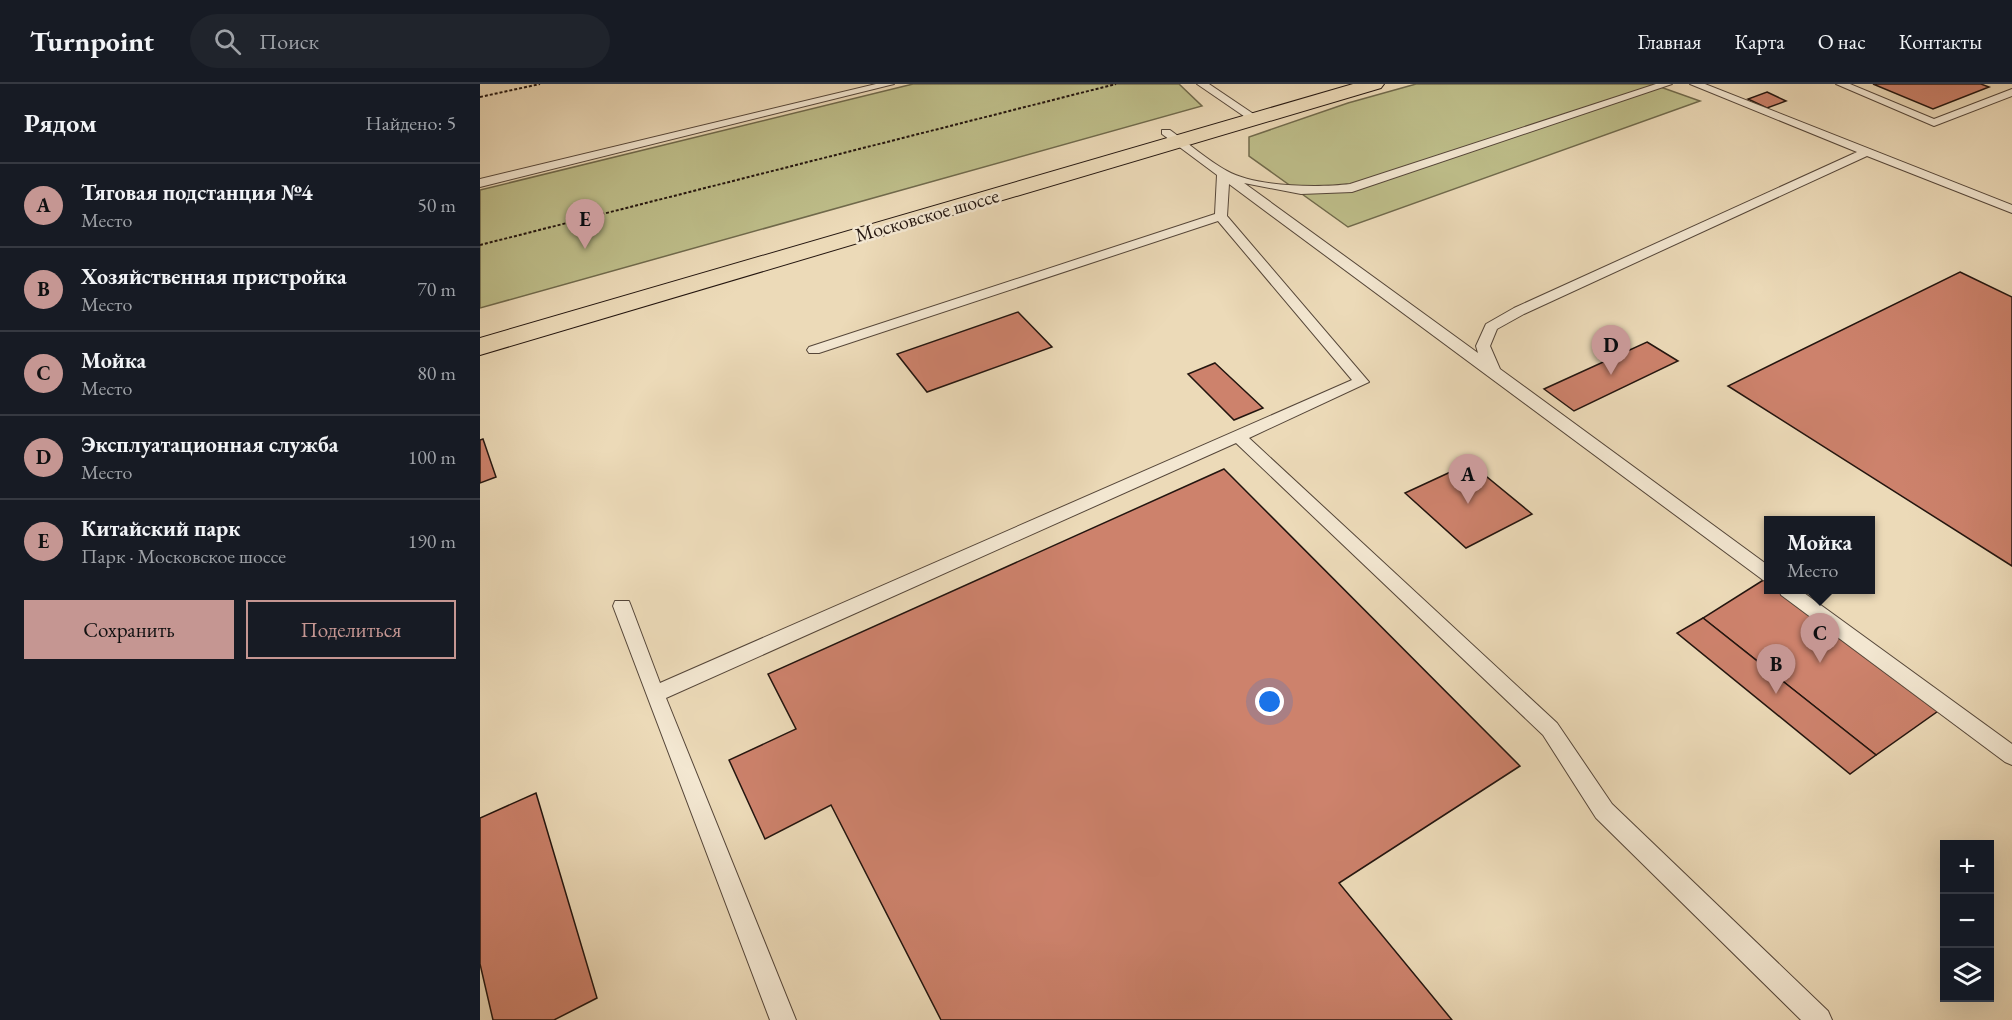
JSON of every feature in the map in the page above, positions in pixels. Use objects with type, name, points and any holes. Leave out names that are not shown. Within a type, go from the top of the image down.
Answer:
[{"type":"main road","name":"Московское шоссе","points":[[480,346],[1247,114],[1328,84]]},
{"type":"main road","name":"Московское шоссе","points":[[1247,114],[1374,84]]},
{"type":"main road","name":"Московское шоссе","points":[[480,329],[1172,137]]},
{"type":"lane","points":[[480,183],[889,84]]},
{"type":"lane","points":[[1202,84],[1247,114]]},
{"type":"lane","points":[[1223,174],[1288,191],[1320,192],[1352,188],[1667,84]]},
{"type":"lane","points":[[1695,84],[2012,209]]},
{"type":"lane","points":[[1841,84],[1934,123],[2012,92]]},
{"type":"lane","points":[[1172,137],[1764,571]]},
{"type":"lane","points":[[1493,371],[1483,346],[1491,327],[1519,310],[1866,152]]},
{"type":"lane","points":[[654,694],[1361,382],[1221,216],[1223,174]]},
{"type":"lane","points":[[814,350],[1221,216]]},
{"type":"lane","points":[[1239,437],[1550,729],[1604,811],[1819,1020]]},
{"type":"lane","points":[[1793,594],[2012,756]]},
{"type":"lane","points":[[622,606],[654,694],[783,1020]]},
{"type":"path","points":[[480,97],[540,84]]},
{"type":"path","points":[[480,245],[1116,84]]},
{"type":"green space","points":[[913,84],[1179,84],[1202,106],[480,308],[480,190]]},
{"type":"green space","points":[[1416,84],[1652,84],[1700,101],[1348,227],[1249,156],[1249,137],[1348,103]]},
{"type":"building","points":[[1873,84],[1981,84],[1989,87],[1933,109]]},
{"type":"building","points":[[1767,92],[1786,101],[1767,108],[1748,99]]},
{"type":"building","points":[[1960,272],[2012,297],[2012,566],[1728,386]]},
{"type":"building","points":[[1018,312],[1052,347],[927,392],[897,354]]},
{"type":"building","points":[[1647,342],[1678,361],[1574,411],[1544,389]]},
{"type":"building","points":[[1215,363],[1263,408],[1234,420],[1188,374]]},
{"type":"building","points":[[483,439],[496,477],[480,483],[480,440]]},
{"type":"building","points":[[1470,463],[1532,514],[1466,548],[1405,493]]},
{"type":"building","points":[[1224,469],[1520,766],[1339,883],[1452,1020],[941,1020],[831,805],[765,839],[729,760],[796,729],[768,674]]},
{"type":"building","points":[[1764,580],[1764,594],[1784,594],[1941,709],[1876,755],[1703,618]]},
{"type":"building","points":[[1703,618],[1876,755],[1850,774],[1677,633]]},
{"type":"building","points":[[536,793],[597,998],[554,1020],[493,1020],[480,964],[480,818]]},
{"type":"place","name":"Китайский парк","points":[[585,249]]},
{"type":"place","name":"Эксплуатационная служба","points":[[1611,375]]},
{"type":"place","name":"Тяговая подстанция №4","points":[[1468,504]]},
{"type":"place","name":"Мойка","points":[[1820,663]]},
{"type":"place","name":"Хозяйственная пристройка","points":[[1776,694]]}]
